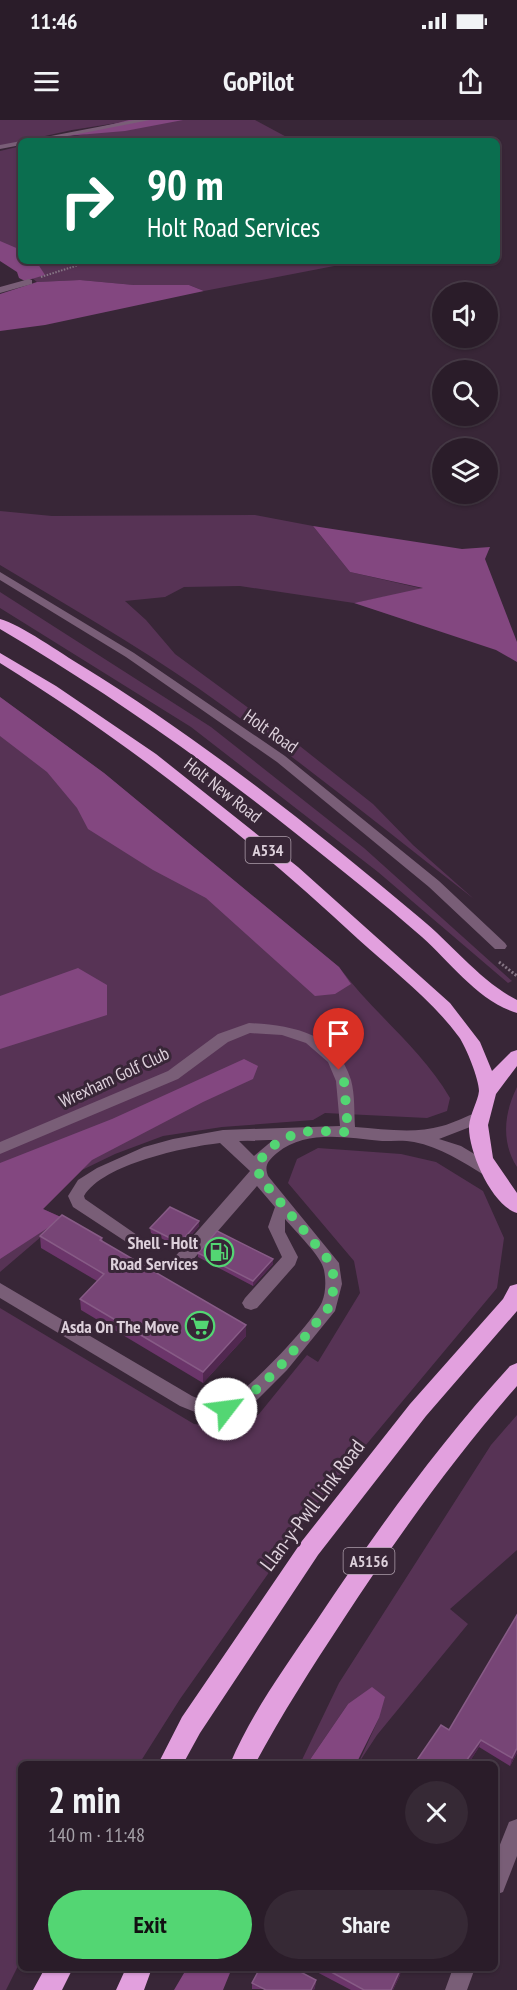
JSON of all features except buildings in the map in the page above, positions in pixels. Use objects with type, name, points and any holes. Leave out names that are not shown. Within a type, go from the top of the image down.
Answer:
[{"type":"highway","name":"Holt New Road","points":[[0,623],[131,704],[285,816],[438,942],[500,999],[517,1006]]},
{"type":"highway","name":"Holt New Road","points":[[0,657],[109,727],[254,839],[344,916],[451,1016],[474,1047],[487,1090]]},
{"type":"highway","points":[[517,1056],[505,1065],[487,1090],[478,1118],[480,1144],[490,1171],[517,1206]]},
{"type":"highway","name":"Llan-y-Pwll Link Road","points":[[172,1761],[191,1725],[310,1548],[418,1410],[510,1305],[517,1292]]},
{"type":"highway","name":"A5156","points":[[244,1761],[273,1706],[369,1561],[466,1428],[517,1372]]},
{"type":"highway","points":[[47,1990],[58,1971]]},
{"type":"highway","points":[[130,1990],[138,1971]]},
{"type":"street","points":[[47,138],[146,120]]},
{"type":"street","points":[[0,147],[18,144]]},
{"type":"street","points":[[0,280],[5,289],[29,282]]},
{"type":"street","name":"Holt Road","points":[[0,575],[130,655],[281,759],[434,884],[496,952]]},
{"type":"street","name":"Wrexham Golf Club","points":[[0,1148],[174,1075],[223,1038],[249,1028],[282,1029],[311,1039],[334,1059],[344,1081],[348,1132]]},
{"type":"street","points":[[130,1239],[79,1203],[76,1196],[79,1188],[85,1183],[140,1153],[179,1142],[223,1136],[348,1132],[417,1137],[451,1131],[478,1118]]},
{"type":"street","points":[[178,1265],[258,1171],[260,1158],[270,1148],[304,1132]]},
{"type":"street","points":[[0,1290],[186,1401],[205,1409],[226,1409],[245,1401],[260,1388],[330,1306],[335,1276],[331,1263],[283,1206],[258,1171],[223,1136]]},
{"type":"street","points":[[417,1137],[455,1150],[490,1171]]},
{"type":"street","points":[[251,1303],[287,1265],[290,1257],[278,1235],[275,1220],[283,1206]]},
{"type":"street","points":[[498,1876],[517,1829]]},
{"type":"street","points":[[456,1990],[463,1971]]},
{"type":"path","points":[[29,282],[82,264]]},
{"type":"path","points":[[496,952],[517,976]]},
{"type":"shaded area","points":[[0,120],[136,120],[36,138],[18,138],[18,142],[0,146]]},
{"type":"shaded area","points":[[129,120],[183,120],[125,131],[66,136]]},
{"type":"shaded area","points":[[168,120],[255,120],[288,138],[63,138]]},
{"type":"shaded area","points":[[18,147],[18,264],[344,264],[204,291],[189,285],[134,285],[80,280],[37,282],[0,253],[0,151]]},
{"type":"shaded area","points":[[0,241],[18,249],[18,264],[38,264],[45,275],[25,281],[19,278],[17,272],[0,261]]},
{"type":"shaded area","points":[[80,280],[134,285],[189,285],[204,291],[45,325],[0,331],[0,294],[37,282]]},
{"type":"shaded area","points":[[0,511],[52,516],[255,515],[313,526],[350,572],[424,589],[354,603],[240,586],[184,587],[165,597],[125,601],[146,620],[175,654],[296,743],[373,804],[413,845],[474,899],[303,765],[198,688],[125,640],[0,565]]},
{"type":"shaded area","points":[[313,526],[462,549],[490,547],[485,559],[517,642],[517,662],[496,650],[354,603],[423,588],[350,572]]},
{"type":"shaded area","points":[[0,592],[211,727],[364,848],[512,981],[508,983],[378,872],[191,727],[0,608]]},
{"type":"shaded area","points":[[0,697],[104,773],[339,967],[438,1080],[450,1098],[447,1111],[427,1118],[325,1113],[313,1120],[222,1127],[163,1136],[115,1154],[82,1170],[43,1209],[63,1218],[0,1272]]},
{"type":"shaded area","points":[[0,697],[104,773],[339,967],[351,984],[335,994],[315,996],[206,898],[153,870],[88,829],[77,808],[47,772],[0,736]]},
{"type":"shaded area","points":[[78,968],[107,985],[107,1015],[0,1049],[0,996]]},
{"type":"shaded area","points":[[244,1059],[258,1066],[253,1079],[203,1102],[92,1160],[43,1209],[63,1218],[0,1259],[0,1163],[112,1119]]},
{"type":"shaded area","points":[[517,1087],[517,1167],[508,1148],[506,1127],[509,1107]]},
{"type":"shaded area","points":[[318,1148],[401,1154],[436,1162],[483,1191],[504,1238],[497,1288],[320,1500],[180,1699],[141,1761],[18,1761],[18,1966],[6,1990],[0,1990],[0,1308],[194,1424],[230,1428],[259,1414],[307,1355],[318,1362],[360,1293],[354,1261],[288,1183],[297,1159]]},
{"type":"shaded area","points":[[517,1415],[517,1550],[450,1609],[468,1624],[377,1735],[360,1761],[379,1718],[348,1704],[309,1761],[301,1761],[339,1683],[491,1445]]},
{"type":"shaded area","points":[[372,1687],[385,1697],[379,1718],[358,1761],[309,1761],[348,1704]]},
{"type":"shaded area","points":[[185,1971],[231,1971],[223,1990],[174,1990]]},
{"type":"place","name":"Shell - Holt Road Services","points":[[219,1252]]},
{"type":"place","name":"Asda On The Move","points":[[200,1326]]},
{"type":"route","points":[[226,1409],[245,1401],[260,1388],[330,1306],[335,1276],[331,1263],[261,1179],[257,1168],[260,1158],[270,1148],[304,1132],[348,1132],[344,1081],[339,1070]]}]
